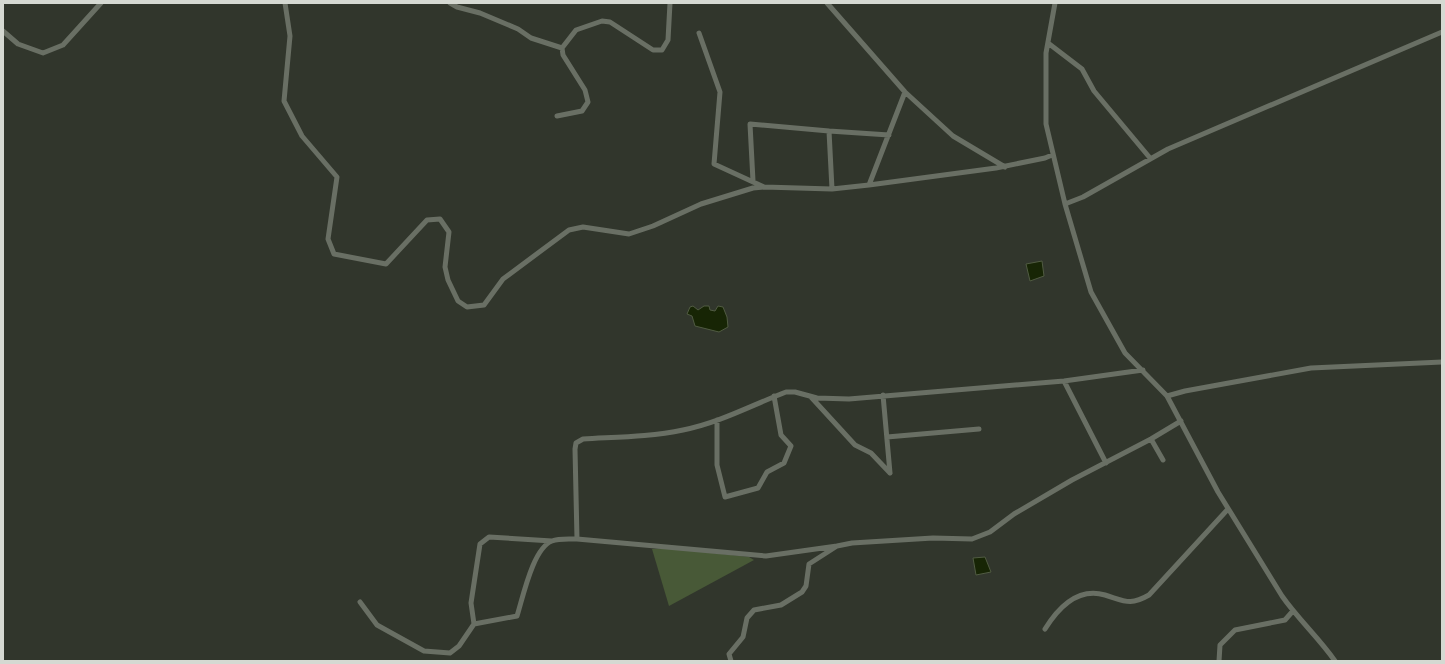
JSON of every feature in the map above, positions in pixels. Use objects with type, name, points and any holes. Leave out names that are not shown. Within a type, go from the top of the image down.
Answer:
[{"type":"street","points":[[3,32],[18,44],[43,53],[63,45],[101,3]]},
{"type":"street","points":[[285,3],[290,36],[284,101],[302,136],[336,177],[328,239],[334,254],[386,264],[427,220],[440,219],[449,232],[445,267],[448,280],[458,301],[468,307],[484,305],[503,279],[569,230],[583,227],[629,234],[653,226],[700,204],[764,187],[832,189],[869,185],[1005,167],[1052,155]]},
{"type":"street","points":[[450,3],[457,7],[480,13],[518,29],[531,38],[562,48]]},
{"type":"street","points":[[557,116],[582,111],[588,102],[585,90],[562,55],[562,48],[576,30],[602,21],[610,22],[653,50],[662,50],[668,40],[670,3]]},
{"type":"street","points":[[827,3],[905,92],[953,136],[1005,167]]},
{"type":"street","points":[[1055,3],[1045,70],[1046,124],[1052,155],[1065,204],[1087,280],[1095,302],[1121,349],[1167,396],[1228,509],[1292,612],[1320,641],[1335,661]]},
{"type":"street","points":[[1065,204],[1083,197],[1150,158],[1442,32]]},
{"type":"street","points":[[699,33],[720,92],[714,164],[764,187]]},
{"type":"street","points":[[1048,43],[1082,69],[1094,91],[1150,158]]},
{"type":"street","points":[[869,185],[905,92]]},
{"type":"street","points":[[753,181],[750,124],[889,135]]},
{"type":"street","points":[[828,131],[832,189]]},
{"type":"street","points":[[1167,396],[1185,391],[1311,368],[1442,362]]},
{"type":"street","points":[[577,538],[575,449],[579,441],[583,439],[675,432],[717,420],[786,392],[836,399],[1064,381],[1143,370]]},
{"type":"street","points":[[1064,381],[1106,463]]},
{"type":"street","points":[[810,396],[855,445],[871,453],[890,473],[883,395]]},
{"type":"street","points":[[717,420],[717,465],[725,497],[758,488],[767,472],[784,463],[791,446],[781,435],[774,396]]},
{"type":"street","points":[[360,602],[377,625],[424,651],[450,653],[459,646],[474,624],[471,603],[480,544],[489,537],[552,541],[577,538],[766,556],[852,543],[933,538],[972,539],[990,532],[1014,514],[1072,480],[1106,463],[1181,421]]},
{"type":"street","points":[[887,437],[979,429]]},
{"type":"street","points":[[1150,439],[1163,460]]},
{"type":"street","points":[[1045,629],[1065,604],[1075,597],[1091,594],[1104,595],[1126,603],[1138,602],[1149,595],[1228,509]]},
{"type":"street","points":[[474,624],[517,616],[532,567],[543,548],[552,541]]},
{"type":"street","points":[[731,661],[729,654],[743,637],[747,618],[754,610],[781,605],[802,592],[806,586],[809,564],[837,546]]},
{"type":"street","points":[[1219,661],[1220,645],[1235,630],[1285,620],[1292,612]]},
{"type":"shaded area","points":[[1042,261],[1044,276],[1030,281],[1026,264]]},
{"type":"shaded area","points":[[693,306],[698,310],[704,306],[709,306],[710,310],[715,311],[718,306],[723,307],[727,317],[728,327],[719,332],[695,326],[692,316],[687,314],[690,307]]},
{"type":"shaded area","points":[[668,548],[749,557],[754,560],[669,606],[652,549]]},
{"type":"shaded area","points":[[985,557],[991,572],[976,575],[973,558]]}]
